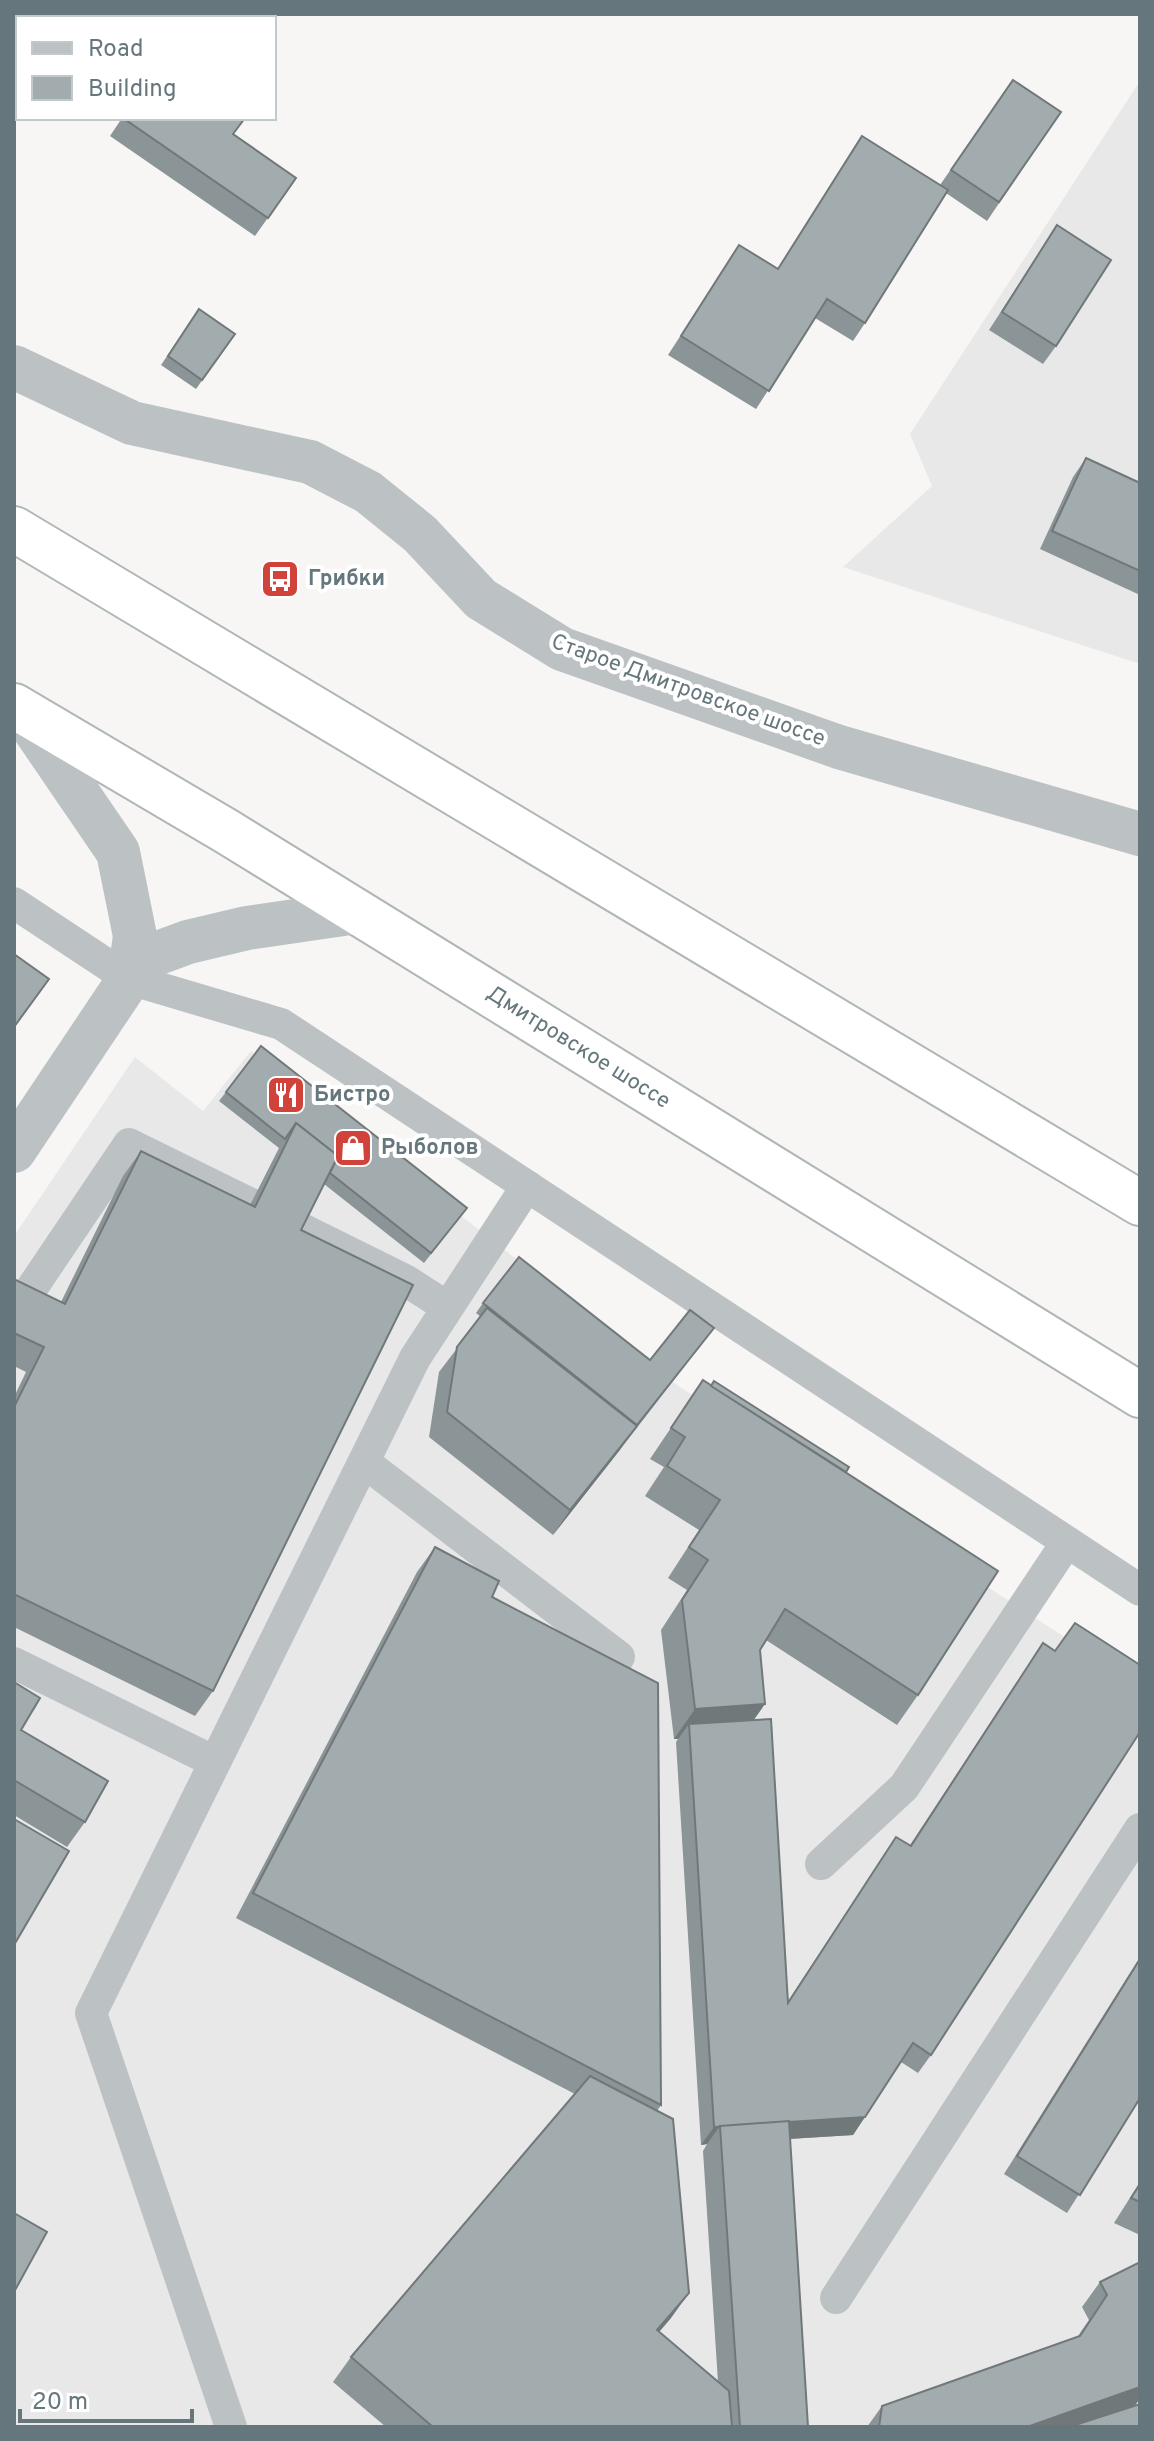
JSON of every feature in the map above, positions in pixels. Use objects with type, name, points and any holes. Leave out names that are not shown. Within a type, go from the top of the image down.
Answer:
[{"type":"highway","points":[[14,529],[1140,1203]]},
{"type":"highway","name":"Дмитровское шоссе","points":[[18,708],[357,912],[1140,1395]]},
{"type":"street","name":"Старое Дмитровское шоссе","points":[[14,367],[132,423],[310,462],[357,486],[420,534],[481,599],[562,649],[839,747],[1140,834]]},
{"type":"street","points":[[18,708],[118,852],[135,936],[129,979]]},
{"type":"street","points":[[14,1151],[129,979],[150,956],[188,942],[247,928],[357,912]]},
{"type":"lane","points":[[14,903],[129,979],[281,1024],[1140,1590]]},
{"type":"lane","points":[[15,1313],[129,1144],[251,1204]]},
{"type":"lane","points":[[231,2427],[91,2013],[415,1358],[527,1186]]},
{"type":"lane","points":[[298,1227],[405,1280],[447,1307]]},
{"type":"lane","points":[[364,1462],[619,1657]]},
{"type":"lane","points":[[821,1864],[904,1787],[1067,1542]]},
{"type":"lane","points":[[14,1663],[215,1762]]},
{"type":"lane","points":[[836,2298],[1140,1829]]},
{"type":"shaded area","points":[[1140,81],[1140,664],[843,567],[932,486],[910,434]]},
{"type":"shaded area","points":[[251,1051],[677,1385],[1140,1686],[1140,2427],[14,2427],[14,1236],[135,1057],[203,1111]]},
{"type":"building","points":[[14,14],[82,14],[16,16],[14,74]]},
{"type":"building","points":[[1013,80],[1061,112],[999,202],[951,170]]},
{"type":"building","points":[[126,120],[244,120],[233,134],[296,178],[268,218]]},
{"type":"building","points":[[862,136],[948,190],[865,323],[827,299],[769,391],[681,336],[739,245],[778,269]]},
{"type":"building","points":[[1057,225],[1111,260],[1056,346],[1002,312]]},
{"type":"building","points":[[199,309],[235,334],[202,380],[168,356]]},
{"type":"building","points":[[1086,458],[1140,483],[1140,571],[1052,531]]},
{"type":"building","points":[[14,954],[49,979],[14,1027]]},
{"type":"building","points":[[261,1046],[467,1208],[431,1253],[330,1173],[338,1156],[296,1123],[285,1139],[226,1092]]},
{"type":"building","points":[[296,1123],[338,1156],[301,1230],[413,1285],[213,1691],[16,1595],[14,1599],[14,1407],[44,1347],[14,1333],[14,1279],[65,1304],[141,1151],[255,1207]]},
{"type":"building","points":[[519,1257],[650,1360],[690,1310],[714,1328],[637,1425],[483,1303]]},
{"type":"building","points":[[487,1308],[637,1426],[570,1510],[447,1412],[457,1347]]},
{"type":"building","points":[[703,1380],[998,1571],[918,1695],[785,1609],[760,1650],[765,1704],[695,1709],[682,1600],[708,1560],[689,1547],[720,1500],[667,1466],[685,1437],[671,1428]]},
{"type":"building","points":[[714,1381],[849,1467],[846,1472],[711,1386]]},
{"type":"building","points":[[435,1547],[499,1581],[492,1597],[658,1683],[661,2105],[253,1893]]},
{"type":"building","points":[[1075,1623],[1140,1665],[1140,1732],[931,2055],[913,2043],[865,2117],[714,2127],[689,1724],[771,1719],[788,2003],[896,1837],[911,1846],[1043,1643],[1055,1651]]},
{"type":"building","points":[[14,1682],[40,1698],[21,1730],[108,1781],[85,1822],[14,1780]]},
{"type":"building","points":[[14,1819],[69,1851],[14,1945]]},
{"type":"building","points":[[1140,1959],[1140,2098],[1080,2195],[1017,2156]]},
{"type":"building","points":[[590,2076],[673,2119],[689,2293],[657,2330],[729,2391],[732,2427],[433,2427],[351,2357]]},
{"type":"building","points":[[789,2121],[808,2427],[740,2427],[720,2126]]},
{"type":"building","points":[[1140,2184],[1140,2202],[1131,2198]]},
{"type":"building","points":[[14,2213],[47,2232],[14,2292]]},
{"type":"building","points":[[1140,2262],[1140,2387],[1027,2427],[879,2427],[882,2406],[1080,2336],[1107,2295],[1100,2282]]},
{"type":"building","points":[[1140,2404],[1140,2427],[1069,2427]]},
{"type":"place","name":"Грибки","points":[[280,579]]},
{"type":"place","name":"Бистро","points":[[286,1095]]},
{"type":"place","name":"Рыболов","points":[[353,1148]]}]
